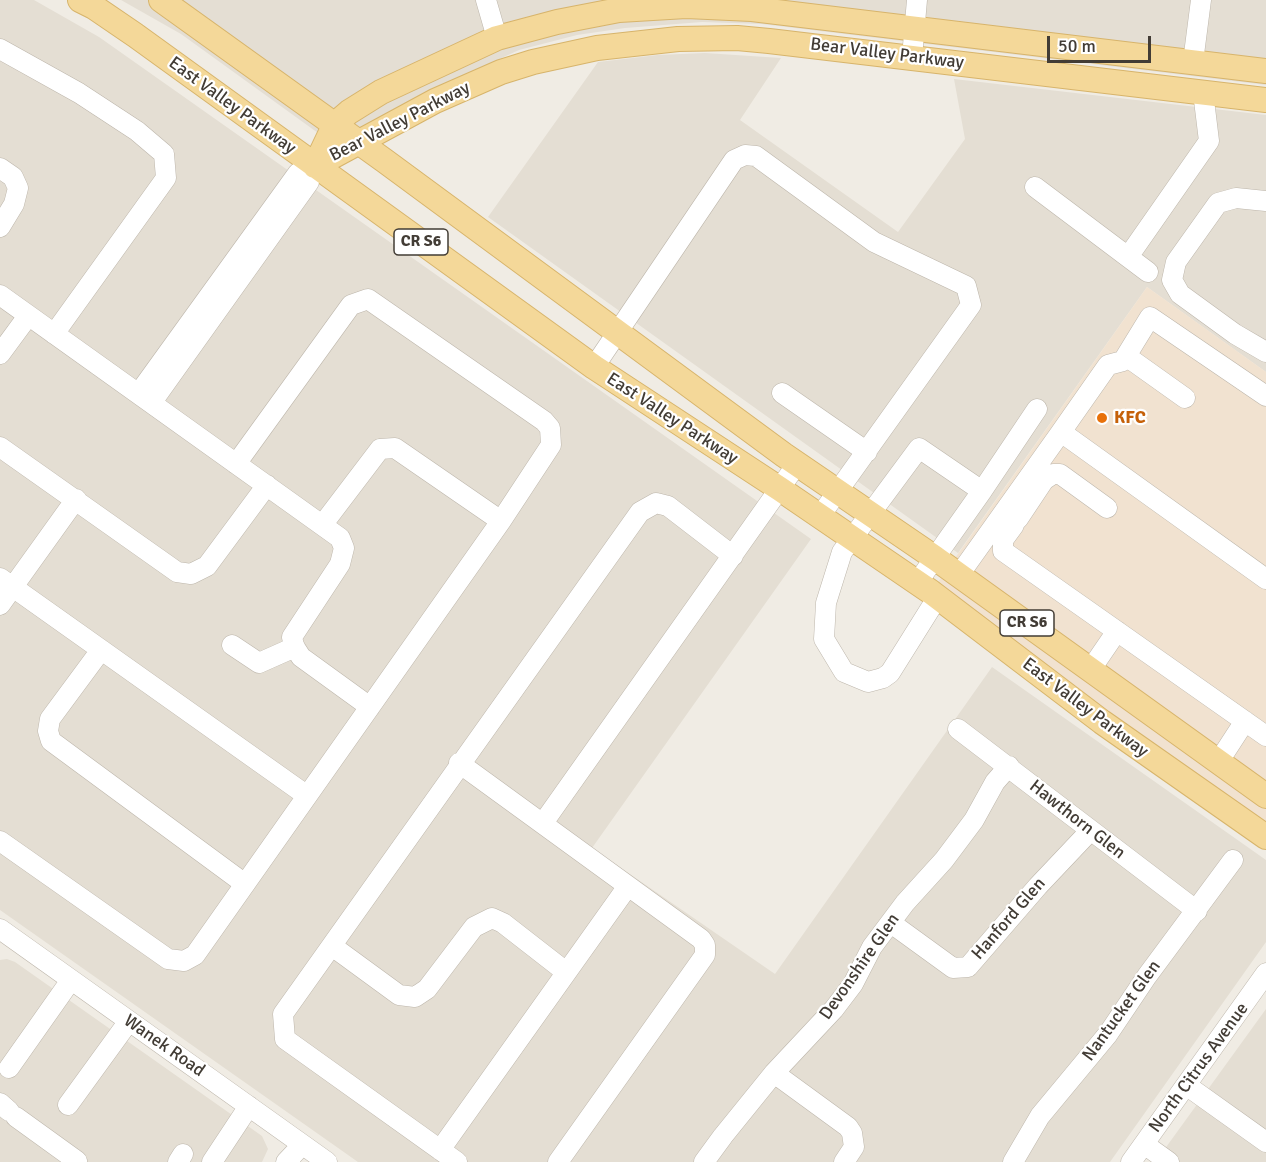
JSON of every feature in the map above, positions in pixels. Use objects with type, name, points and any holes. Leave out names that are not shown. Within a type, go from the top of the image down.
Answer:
[{"type":"main road","name":"East Valley Parkway","points":[[80,0],[135,35],[594,368],[780,489],[917,583],[1102,722],[1266,837]]},
{"type":"main road","name":"East Valley Parkway","points":[[161,0],[360,142],[797,464],[935,558],[1266,795]]},
{"type":"main road","name":"Bear Valley Parkway","points":[[315,165],[335,124],[349,112],[381,92],[497,38],[556,22],[619,10],[686,3],[915,28],[1266,71]]},
{"type":"main road","name":"Bear Valley Parkway","points":[[315,165],[435,101],[501,72],[533,62],[597,48],[678,39],[738,38],[1266,100]]},
{"type":"main road","points":[[1003,646],[1026,649],[1076,680],[1091,669]]},
{"type":"street","points":[[486,0],[497,38]]},
{"type":"street","points":[[912,57],[917,0]]},
{"type":"street","points":[[1193,62],[1202,0]]},
{"type":"street","points":[[0,49],[79,93],[137,131],[164,154],[166,178],[54,334]]},
{"type":"street","points":[[1128,256],[1209,141],[1203,92]]},
{"type":"street","points":[[594,368],[734,160],[745,155],[756,156],[874,242],[966,286],[972,305],[820,516]]},
{"type":"street","points":[[146,398],[253,249],[309,181],[315,165]]},
{"type":"street","points":[[0,168],[13,177],[18,188],[14,204],[0,227]]},
{"type":"street","points":[[1035,187],[1148,272]]},
{"type":"street","points":[[1266,201],[1236,198],[1218,203],[1176,262],[1172,280],[1180,294],[1235,334],[1266,352]]},
{"type":"street","points":[[0,295],[340,538],[344,548],[340,564],[292,637],[301,657],[370,707]]},
{"type":"street","points":[[0,840],[168,959],[184,961],[195,955],[501,521],[551,445],[550,428],[544,421],[368,299],[351,305],[236,464]]},
{"type":"street","points":[[0,354],[28,316]]},
{"type":"street","points":[[959,575],[1108,365],[1123,361],[1150,317],[1266,396]]},
{"type":"street","points":[[1126,356],[1185,398]]},
{"type":"street","points":[[782,393],[867,452]]},
{"type":"street","points":[[917,583],[1037,409]]},
{"type":"street","points":[[1061,432],[1266,579]]},
{"type":"street","points":[[0,447],[177,572],[191,574],[207,566],[267,485]]},
{"type":"street","points":[[323,524],[380,449],[395,448],[501,521]]},
{"type":"street","points":[[937,598],[890,673],[882,678],[868,682],[844,672],[824,639],[826,603],[842,552],[919,448],[982,491]]},
{"type":"street","points":[[543,824],[797,464]]},
{"type":"street","points":[[1107,508],[1060,474],[1053,474],[1044,480],[1003,540],[1003,551],[1266,736]]},
{"type":"street","points":[[0,605],[6,583],[76,499]]},
{"type":"street","points":[[457,1162],[285,1039],[283,1014],[459,763],[640,512],[656,503],[668,506],[733,556]]},
{"type":"street","points":[[6,583],[306,795]]},
{"type":"street","points":[[1091,669],[1117,631]]},
{"type":"street","points":[[232,645],[259,663],[295,647]]},
{"type":"street","points":[[101,650],[50,719],[48,731],[51,741],[245,884]]},
{"type":"street","points":[[1219,761],[1245,721]]},
{"type":"street","name":"Hawthorn Glen","points":[[958,729],[1197,911]]},
{"type":"street","points":[[459,763],[701,939],[705,945],[705,955],[558,1162]]},
{"type":"street","name":"Devonshire Glen","points":[[704,1162],[774,1073],[834,1010],[853,984],[872,947],[904,903],[944,860],[974,820],[995,782],[1009,766]]},
{"type":"street","name":"Hanford Glen","points":[[891,923],[953,968],[968,967],[1038,886],[1090,831]]},
{"type":"street","name":"Nantucket Glen","points":[[1021,1159],[1040,1116],[1108,1034],[1147,976],[1233,860]]},
{"type":"street","points":[[440,1150],[628,886]]},
{"type":"street","points":[[332,946],[399,995],[415,997],[427,989],[474,927],[492,918],[503,923],[566,972]]},
{"type":"street","name":"Wanek Road","points":[[0,930],[327,1162]]},
{"type":"street","name":"North Citrus Avenue","points":[[1131,1162],[1186,1085],[1258,1000],[1266,973]]},
{"type":"street","points":[[9,1068],[71,980]]},
{"type":"street","points":[[68,1106],[129,1021]]},
{"type":"street","points":[[774,1073],[848,1127],[852,1133],[854,1147],[844,1162]]},
{"type":"street","points":[[1186,1085],[1266,1142]]},
{"type":"street","points":[[212,1162],[249,1107]]},
{"type":"street","points":[[8,1110],[76,1162]]},
{"type":"street","points":[[1144,1144],[1169,1162]]},
{"type":"street","points":[[286,1162],[302,1145]]},
{"type":"shaded area","points":[[0,0],[34,0],[99,37],[811,539],[592,848],[775,974],[992,667],[1266,860],[1266,942],[1110,1162],[358,1162],[0,910]]},
{"type":"shaded area","points":[[121,0],[1266,0],[1266,85],[762,24],[702,22],[625,28],[577,35],[519,50],[425,93],[382,116],[336,146],[181,34]]},
{"type":"shaded area","points":[[705,53],[781,58],[740,120],[898,232],[965,139],[954,79],[1266,115],[1266,372],[1147,287],[958,553],[488,217],[598,62],[658,55]]},
{"type":"shaded area","points":[[1147,287],[1266,372],[1266,837],[931,592]]},
{"type":"shaded area","points":[[7,959],[15,962],[262,1136],[268,1149],[262,1162],[0,1162],[0,960]]},
{"type":"shaded area","points":[[1266,1009],[1266,1162],[1153,1162],[1164,1150]]},
{"type":"place","name":"KFC","points":[[1102,418]]}]
